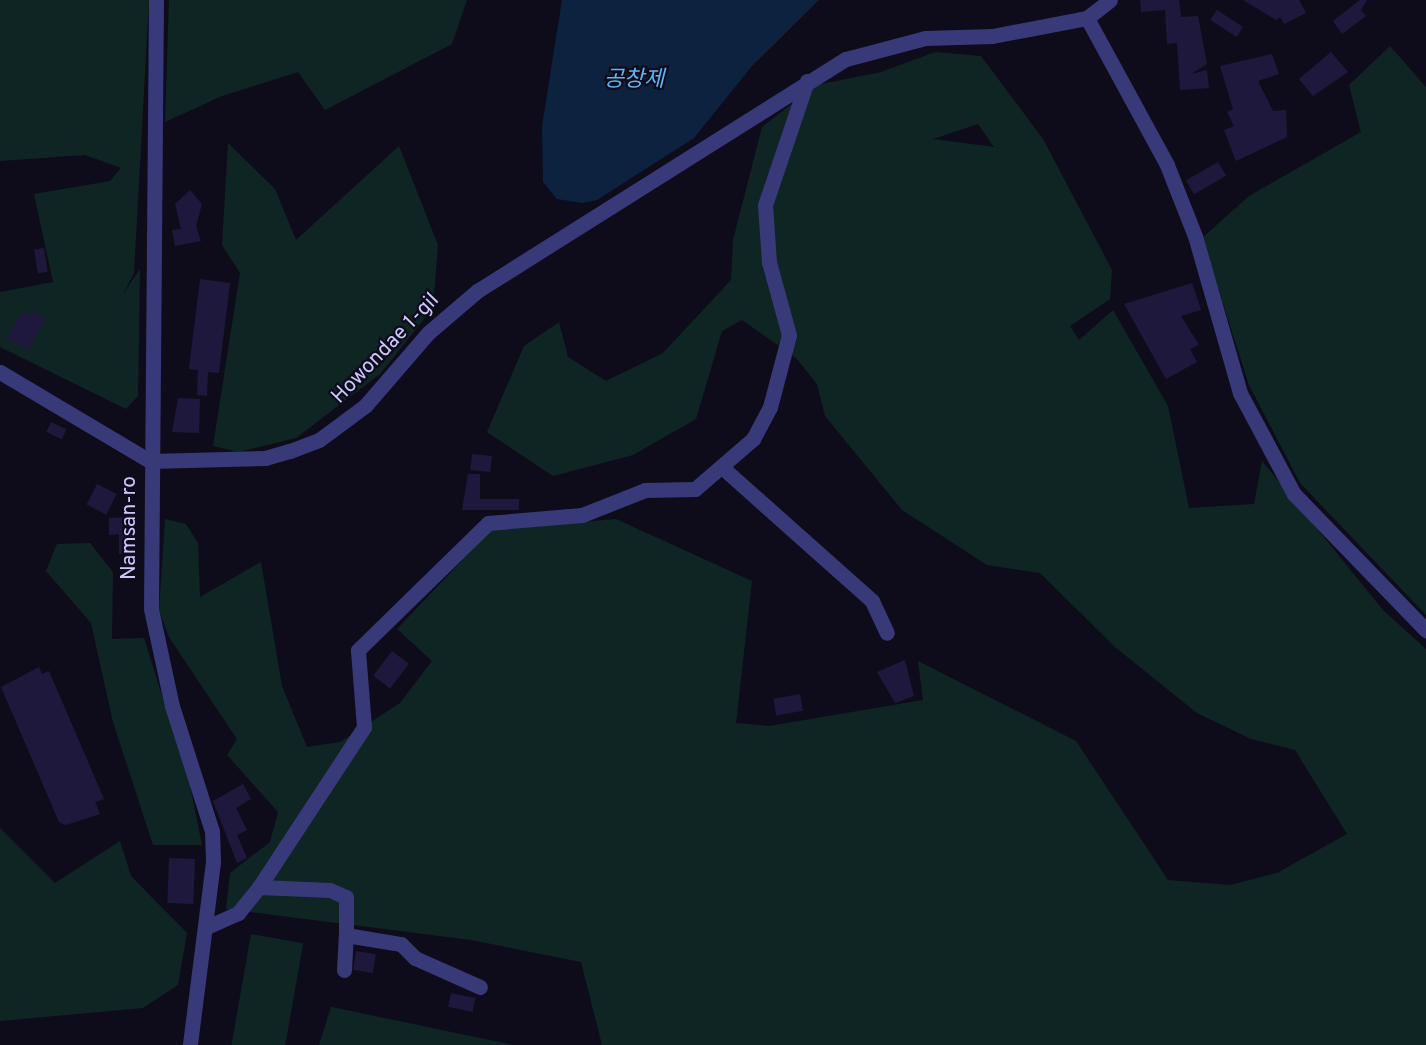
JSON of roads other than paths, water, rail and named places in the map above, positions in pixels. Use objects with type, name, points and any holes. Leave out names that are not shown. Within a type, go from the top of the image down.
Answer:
[{"type":"street","name":"Namsan-ro","points":[[156,0],[150,461],[155,643],[212,831],[209,926],[190,1045]]},
{"type":"street","points":[[1110,0],[1091,10],[1167,165],[1195,236],[1240,393],[1294,494],[1426,630]]},
{"type":"street","name":"Howondae 1-gil","points":[[150,461],[265,458],[319,440],[364,406],[428,333],[477,291],[807,81],[846,59],[925,38],[992,36],[1091,10]]},
{"type":"street","points":[[209,926],[238,913],[259,887],[364,727],[358,650],[488,523],[582,515],[645,490],[695,489],[724,469],[753,439],[770,407],[789,334],[768,262],[765,205],[807,81]]},
{"type":"street","points":[[0,372],[150,461]]},
{"type":"street","points":[[724,469],[872,601],[887,633]]},
{"type":"street","points":[[259,887],[330,890],[346,897],[344,970]]},
{"type":"street","points":[[346,935],[401,944],[415,958],[480,987]]},
{"type":"water","name":"공창제","points":[[562,0],[819,0],[752,66],[694,138],[597,200],[582,203],[557,199],[543,182],[542,126]]}]
